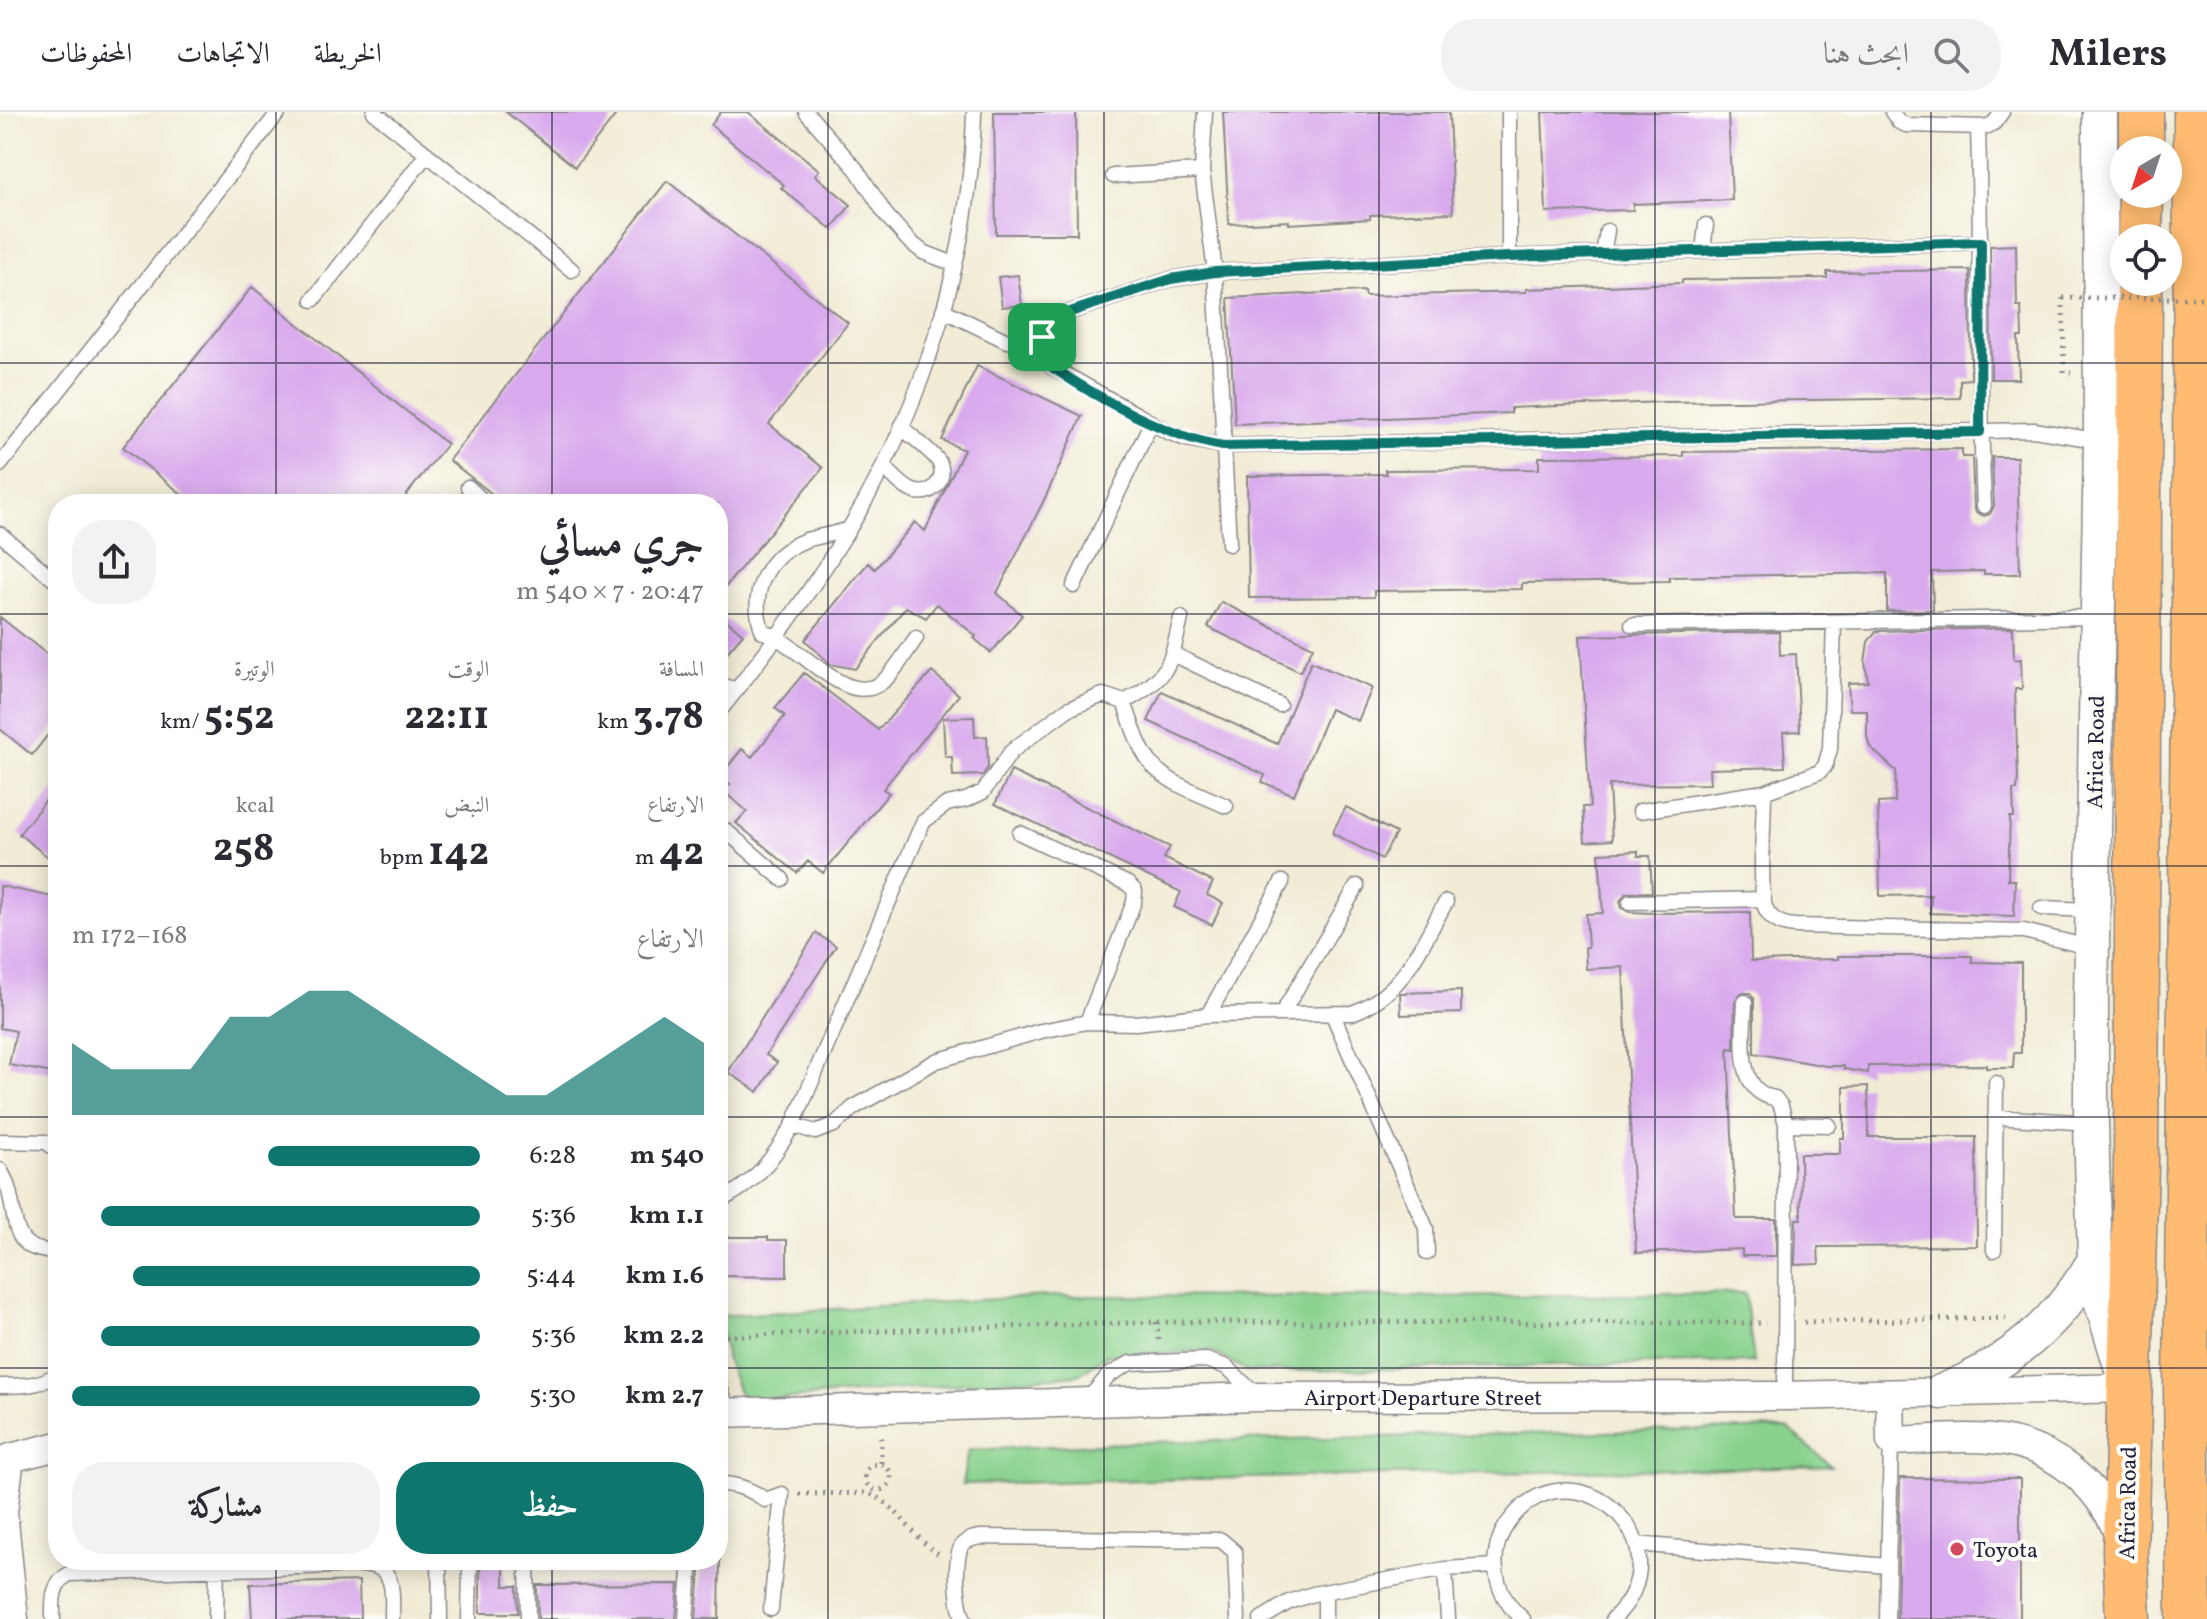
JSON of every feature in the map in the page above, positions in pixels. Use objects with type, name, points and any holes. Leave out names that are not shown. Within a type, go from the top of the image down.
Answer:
[{"type":"highway","points":[[2141,112],[2141,136]]},
{"type":"highway","points":[[2189,1619],[2186,1388],[2196,112]]},
{"type":"highway","name":"Africa Road","points":[[2128,1619],[2125,1552],[2136,1166],[2140,296]]},
{"type":"highway","points":[[2129,1388],[2186,1388]]},
{"type":"street","name":"Africa Road","points":[[2100,112],[2101,441],[2091,1123],[2095,1260],[2102,1304],[2129,1388]]},
{"type":"street","points":[[1941,1392],[2003,1362],[2030,1341],[2055,1317],[2095,1260]]},
{"type":"street","name":"Airport Departure Street","points":[[728,1412],[1258,1397],[1785,1396],[2129,1388]]},
{"type":"street","points":[[1890,1394],[1891,1441],[1991,1439],[2021,1444],[2050,1456],[2076,1474],[2098,1496],[2115,1523],[2125,1552]]},
{"type":"street","points":[[14,1619],[3,1512],[5,1457],[48,1448]]},
{"type":"lane","points":[[0,465],[279,112]]},
{"type":"lane","points":[[374,112],[572,270]]},
{"type":"lane","points":[[728,701],[778,635],[849,529],[901,427],[924,369],[954,264],[967,197],[974,112]]},
{"type":"lane","points":[[1205,112],[1202,171],[1215,272],[1229,544]]},
{"type":"lane","points":[[1509,112],[1509,257]]},
{"type":"lane","points":[[1892,112],[1899,122],[1906,125],[1978,128],[1994,123],[2002,112]]},
{"type":"lane","points":[[811,114],[909,241],[923,252],[954,264]]},
{"type":"lane","points":[[1978,128],[1980,432],[1984,506]]},
{"type":"lane","points":[[313,300],[427,154]]},
{"type":"lane","points":[[1113,176],[1202,171]]},
{"type":"lane","points":[[1703,251],[1706,225]]},
{"type":"lane","points":[[1603,254],[1607,231]]},
{"type":"lane","points":[[1981,242],[1509,257],[1215,272],[1171,279],[1067,313],[1056,318],[1042,337],[1045,359],[1052,367],[1151,423],[1186,439],[1223,446],[2034,430],[2101,441]]},
{"type":"lane","points":[[943,310],[1007,341],[1042,337]]},
{"type":"lane","points":[[1074,586],[1151,423]]},
{"type":"lane","points":[[883,466],[911,490],[922,493],[933,489],[941,480],[942,469],[937,458],[901,427]]},
{"type":"lane","points":[[468,487],[475,494]]},
{"type":"lane","points":[[849,529],[807,540],[789,548],[774,561],[760,588],[757,615],[763,632],[778,635],[824,674],[856,688],[866,689],[885,680],[916,638]]},
{"type":"lane","points":[[0,534],[48,575]]},
{"type":"lane","points":[[1632,625],[2098,617]]},
{"type":"lane","points":[[1124,702],[1160,677],[1169,666],[1181,618]]},
{"type":"lane","points":[[1640,811],[1764,792],[1811,777],[1825,766],[1829,758],[1834,622]]},
{"type":"lane","points":[[1173,654],[1279,705]]},
{"type":"lane","points":[[728,687],[737,690]]},
{"type":"lane","points":[[728,1195],[766,1167],[793,1125],[923,822],[947,804],[983,792],[1011,752],[1068,709],[1103,695],[1124,702]]},
{"type":"lane","points":[[1124,702],[1142,748],[1154,766],[1171,779],[1226,806]]},
{"type":"lane","points":[[1764,792],[1764,899],[1770,916],[1786,925],[2024,931],[2092,948]]},
{"type":"lane","points":[[728,833],[782,879]]},
{"type":"lane","points":[[1020,833],[1128,884],[1135,891],[1134,902],[1087,1022]]},
{"type":"lane","points":[[1208,1015],[1282,882]]},
{"type":"lane","points":[[1283,1012],[1357,886]]},
{"type":"lane","points":[[1630,902],[1764,899]]},
{"type":"lane","points":[[793,1125],[815,1132],[834,1125],[853,1108],[936,1061],[1041,1031],[1087,1022],[1136,1023],[1208,1015],[1283,1012],[1352,1013],[1388,995],[1401,980],[1446,902]]},
{"type":"lane","points":[[2041,908],[2092,910]]},
{"type":"lane","points":[[1745,1002],[1744,1064],[1757,1091],[1765,1097],[1775,1098],[1781,1106],[1786,1124],[1785,1396]]},
{"type":"lane","points":[[1333,1015],[1426,1228],[1427,1253]]},
{"type":"lane","points":[[1994,1250],[1996,1083]]},
{"type":"lane","points":[[1995,1117],[2091,1123]]},
{"type":"lane","points":[[1786,1124],[1829,1125]]},
{"type":"lane","points":[[0,1141],[48,1144]]},
{"type":"lane","points":[[0,1170],[9,1187],[21,1240],[36,1251],[48,1251]]},
{"type":"lane","points":[[1084,1403],[1118,1368],[1142,1361],[1214,1360],[1227,1367],[1258,1397]]},
{"type":"lane","points":[[0,1386],[35,1385],[48,1381]]},
{"type":"lane","points":[[1887,1619],[1891,1441]]},
{"type":"lane","points":[[728,1483],[757,1493],[765,1500],[782,1494],[771,1609]]},
{"type":"lane","points":[[1523,1619],[1505,1599],[1495,1566],[1496,1548],[1502,1532],[1524,1505],[1556,1492],[1582,1493],[1606,1503],[1630,1528],[1639,1561],[1638,1578],[1632,1595],[1613,1619]]},
{"type":"lane","points":[[964,1619],[958,1602],[959,1551],[972,1538],[981,1537],[1221,1540],[1235,1552],[1238,1619]]},
{"type":"lane","points":[[1636,1544],[1888,1566]]},
{"type":"lane","points":[[1261,1619],[1301,1597],[1445,1569],[1495,1566]]},
{"type":"lane","points":[[1445,1569],[1448,1619]]},
{"type":"lane","points":[[53,1619],[55,1588],[60,1579],[69,1574],[128,1570]]},
{"type":"lane","points":[[216,1619],[217,1570]]},
{"type":"lane","points":[[385,1570],[391,1579],[392,1619]]},
{"type":"lane","points":[[439,1570],[440,1619]]},
{"type":"lane","points":[[469,1619],[470,1570]]},
{"type":"lane","points":[[527,1570],[528,1619]]},
{"type":"lane","points":[[686,1619],[690,1570]]},
{"type":"lane","points":[[1325,1592],[1325,1619]]},
{"type":"path","points":[[2064,372],[2063,298],[2207,298]]},
{"type":"path","points":[[728,1336],[1156,1322],[1785,1323],[2055,1317]]},
{"type":"path","points":[[782,1494],[874,1492],[884,1488],[892,1478],[887,1466],[881,1463],[868,1467],[865,1472],[867,1485],[874,1492],[885,1503],[923,1544],[939,1555],[958,1561]]},
{"type":"green space","points":[[1745,1293],[1754,1362],[1249,1372],[1211,1351],[1107,1355],[1078,1375],[743,1402],[728,1364],[728,1315],[1046,1296],[1429,1297]]},
{"type":"green space","points":[[1787,1428],[1831,1466],[962,1484],[968,1450],[1147,1442]]},
{"type":"building","points":[[506,112],[618,112],[575,167]]},
{"type":"building","points":[[721,112],[748,112],[819,170],[815,175],[851,205],[831,229],[781,188],[784,185],[711,125]]},
{"type":"building","points":[[994,112],[1076,112],[1077,234],[996,234]]},
{"type":"building","points":[[1223,112],[1449,112],[1453,213],[1370,215],[1370,219],[1289,224],[1289,221],[1229,224]]},
{"type":"building","points":[[1542,112],[1728,112],[1732,200],[1633,204],[1633,210],[1546,212]]},
{"type":"building","points":[[667,181],[848,323],[769,424],[823,468],[728,584],[728,494],[492,494],[449,460]]},
{"type":"building","points":[[2016,245],[2017,307],[2021,307],[2022,337],[2018,337],[2019,379],[1991,379],[1990,246]]},
{"type":"building","points":[[1970,270],[1971,379],[1960,380],[1960,398],[1663,402],[1511,408],[1511,413],[1235,424],[1228,298],[1364,291],[1365,296],[1526,292],[1526,289],[1682,283],[1682,280],[1827,278],[1827,272]]},
{"type":"building","points":[[1018,275],[1022,305],[1002,307],[998,277]]},
{"type":"building","points":[[252,287],[447,444],[407,494],[182,494],[123,447]]},
{"type":"building","points":[[977,366],[1082,416],[997,593],[1022,615],[991,653],[974,638],[976,636],[937,604],[926,618],[906,607],[855,669],[830,664],[805,640],[868,563],[875,569],[915,522],[925,531],[964,450],[942,440]]},
{"type":"building","points":[[1962,449],[1962,457],[1972,457],[1974,507],[1984,516],[1990,514],[1994,506],[1992,457],[2017,457],[2020,574],[1932,572],[1933,610],[1887,611],[1887,573],[1669,577],[1669,581],[1522,583],[1522,589],[1374,591],[1374,597],[1249,598],[1247,476],[1386,474],[1385,470],[1539,469],[1539,457]]},
{"type":"building","points":[[1221,602],[1313,647],[1300,672],[1208,627]]},
{"type":"building","points":[[0,617],[48,655],[48,735],[32,755],[0,729]]},
{"type":"building","points":[[728,621],[743,634],[728,651]]},
{"type":"building","points":[[2013,628],[2014,660],[2021,659],[2022,689],[2015,689],[2018,777],[2017,790],[2013,790],[2014,817],[2010,817],[2008,880],[2015,880],[2014,916],[1930,913],[1931,895],[1880,896],[1878,803],[1895,802],[1896,771],[1870,747],[1867,710],[1850,710],[1848,683],[1868,682],[1865,662],[1868,642],[1876,631]]},
{"type":"building","points":[[1779,632],[1780,655],[1796,654],[1800,731],[1783,732],[1785,767],[1709,769],[1710,784],[1609,785],[1612,840],[1585,842],[1583,807],[1590,807],[1580,636]]},
{"type":"building","points":[[1311,662],[1372,688],[1358,721],[1330,709],[1294,795],[1262,782],[1265,775],[1148,721],[1162,691],[1277,744]]},
{"type":"building","points":[[932,672],[959,695],[883,789],[889,793],[823,873],[808,861],[797,873],[736,823],[747,811],[728,795],[728,766],[742,749],[752,757],[785,716],[775,708],[804,673],[878,730]]},
{"type":"building","points":[[974,717],[975,737],[987,736],[988,767],[983,775],[953,776],[952,757],[945,757],[943,718]]},
{"type":"building","points":[[1011,771],[1170,847],[1164,858],[1213,882],[1207,895],[1223,903],[1212,925],[1174,907],[1181,892],[995,804]]},
{"type":"building","points":[[48,798],[48,857],[19,834]]},
{"type":"building","points":[[1346,807],[1396,833],[1382,859],[1332,833]]},
{"type":"building","points":[[1638,851],[1638,856],[1650,856],[1652,892],[1626,893],[1620,901],[1622,908],[1629,912],[1653,913],[1750,912],[1751,961],[1838,959],[1838,956],[1972,956],[1972,962],[2021,963],[2021,1053],[2014,1053],[2013,1068],[1986,1068],[1986,1065],[1868,1066],[1868,1073],[1844,1069],[1844,1066],[1827,1066],[1754,1053],[1754,998],[1750,993],[1741,993],[1735,1001],[1734,1049],[1728,1048],[1736,1219],[1776,1219],[1776,1256],[1742,1256],[1742,1249],[1636,1253],[1623,967],[1586,969],[1585,947],[1588,947],[1586,914],[1603,913],[1599,853]]},
{"type":"building","points":[[0,886],[48,896],[48,1072],[9,1065],[16,1031],[0,1028]]},
{"type":"building","points":[[816,933],[836,946],[766,1055],[777,1062],[758,1092],[728,1072]]},
{"type":"building","points":[[1461,991],[1461,1013],[1401,1015],[1400,993]]},
{"type":"building","points":[[1868,1086],[1869,1137],[1976,1137],[1977,1246],[1818,1247],[1819,1264],[1795,1265],[1796,1219],[1801,1219],[1800,1154],[1840,1154],[1840,1138],[1844,1138],[1844,1087]]},
{"type":"building","points":[[728,1237],[787,1240],[787,1277],[728,1276]]},
{"type":"building","name":"Toyota","points":[[1900,1478],[2020,1479],[2020,1619],[1897,1619]]},
{"type":"building","points":[[480,1570],[504,1570],[504,1586],[517,1586],[518,1613],[480,1613]]},
{"type":"building","points":[[700,1570],[720,1570],[719,1619],[696,1619]]},
{"type":"building","points":[[359,1581],[360,1619],[252,1619],[250,1584]]},
{"type":"building","points":[[679,1584],[676,1619],[538,1619],[537,1585]]},
{"type":"place","name":"Toyota","points":[[1957,1549]]},
{"type":"route","points":[[1981,242],[1980,432],[1223,446],[1168,432],[1061,374],[1045,359],[1041,348],[1042,337],[1047,326],[1067,313],[1171,279],[1215,272],[1509,257],[1981,242]]}]
